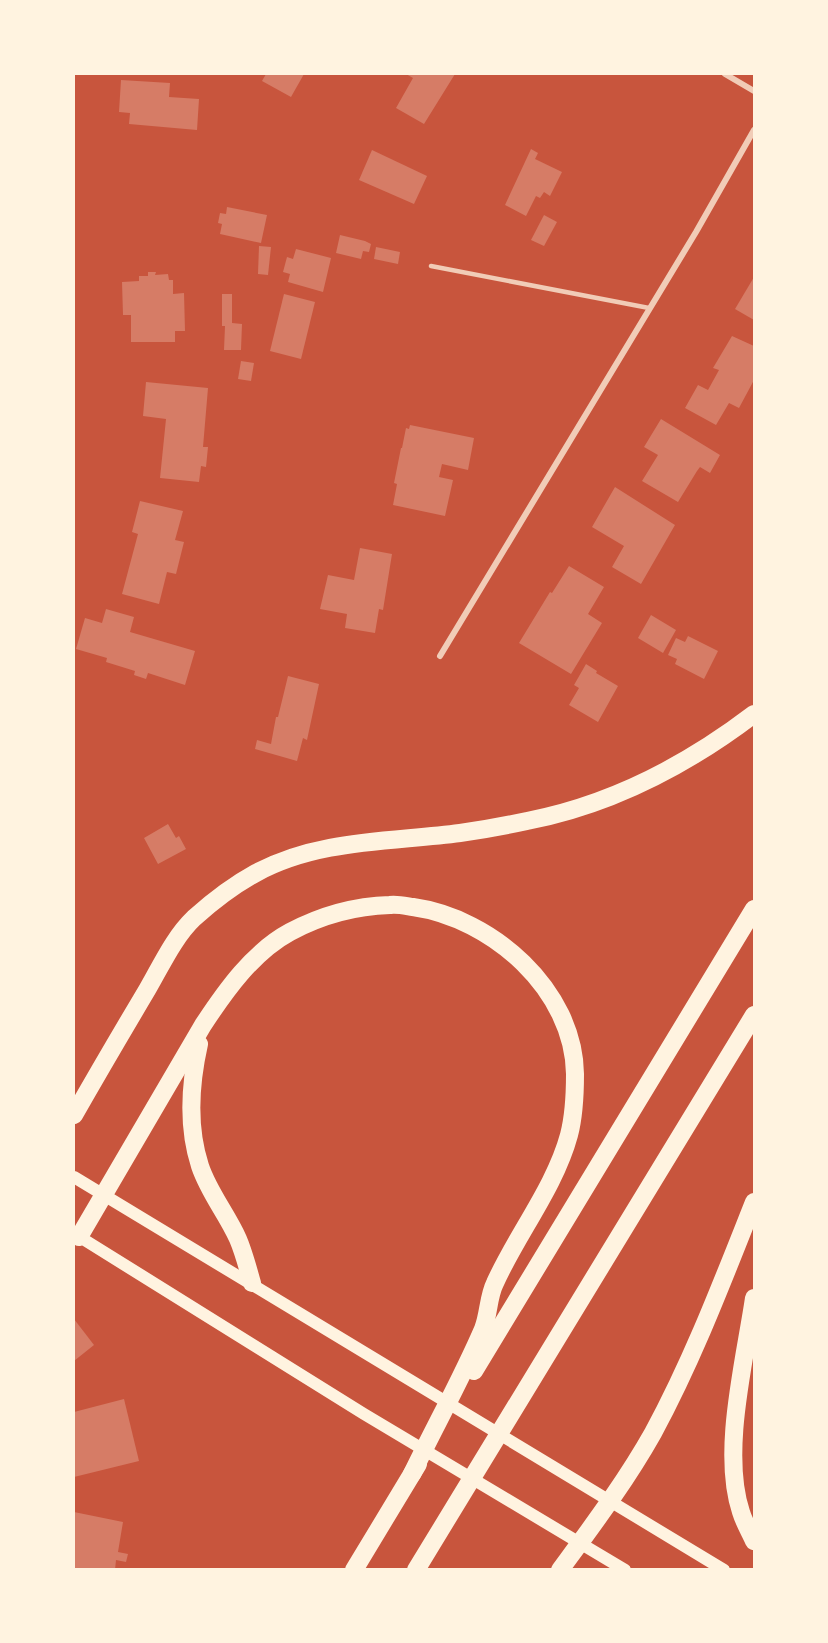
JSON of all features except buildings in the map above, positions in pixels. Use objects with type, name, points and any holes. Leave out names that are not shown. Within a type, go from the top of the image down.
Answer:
[{"type":"highway","points":[[74,1115],[169,952],[193,920],[225,893],[257,872],[290,859],[351,844],[459,833],[529,821],[596,802],[662,773],[719,741],[754,714]]},
{"type":"highway","points":[[76,1235],[104,1195],[203,1024],[255,958],[288,933],[320,918],[355,909],[391,904],[431,910],[462,920],[490,935],[521,960],[546,989],[563,1022],[571,1047],[575,1072],[574,1102],[569,1135],[556,1169],[494,1285],[484,1327],[412,1474]]},
{"type":"highway","points":[[354,1569],[754,909]]},
{"type":"highway","points":[[417,1568],[754,1015]]},
{"type":"highway","points":[[203,1024],[192,1077],[192,1134],[200,1166],[214,1199],[238,1239],[252,1283]]},
{"type":"highway","points":[[560,1569],[611,1501],[653,1432],[692,1355],[754,1202]]},
{"type":"highway","points":[[754,1298],[733,1431],[734,1474],[741,1512],[754,1541]]},
{"type":"main road","points":[[74,1176],[724,1569]]},
{"type":"main road","points":[[76,1235],[364,1414],[625,1569]]},
{"type":"street","points":[[725,74],[754,91]]},
{"type":"street","points":[[440,656],[754,130]]},
{"type":"lane","points":[[431,266],[649,308]]}]
